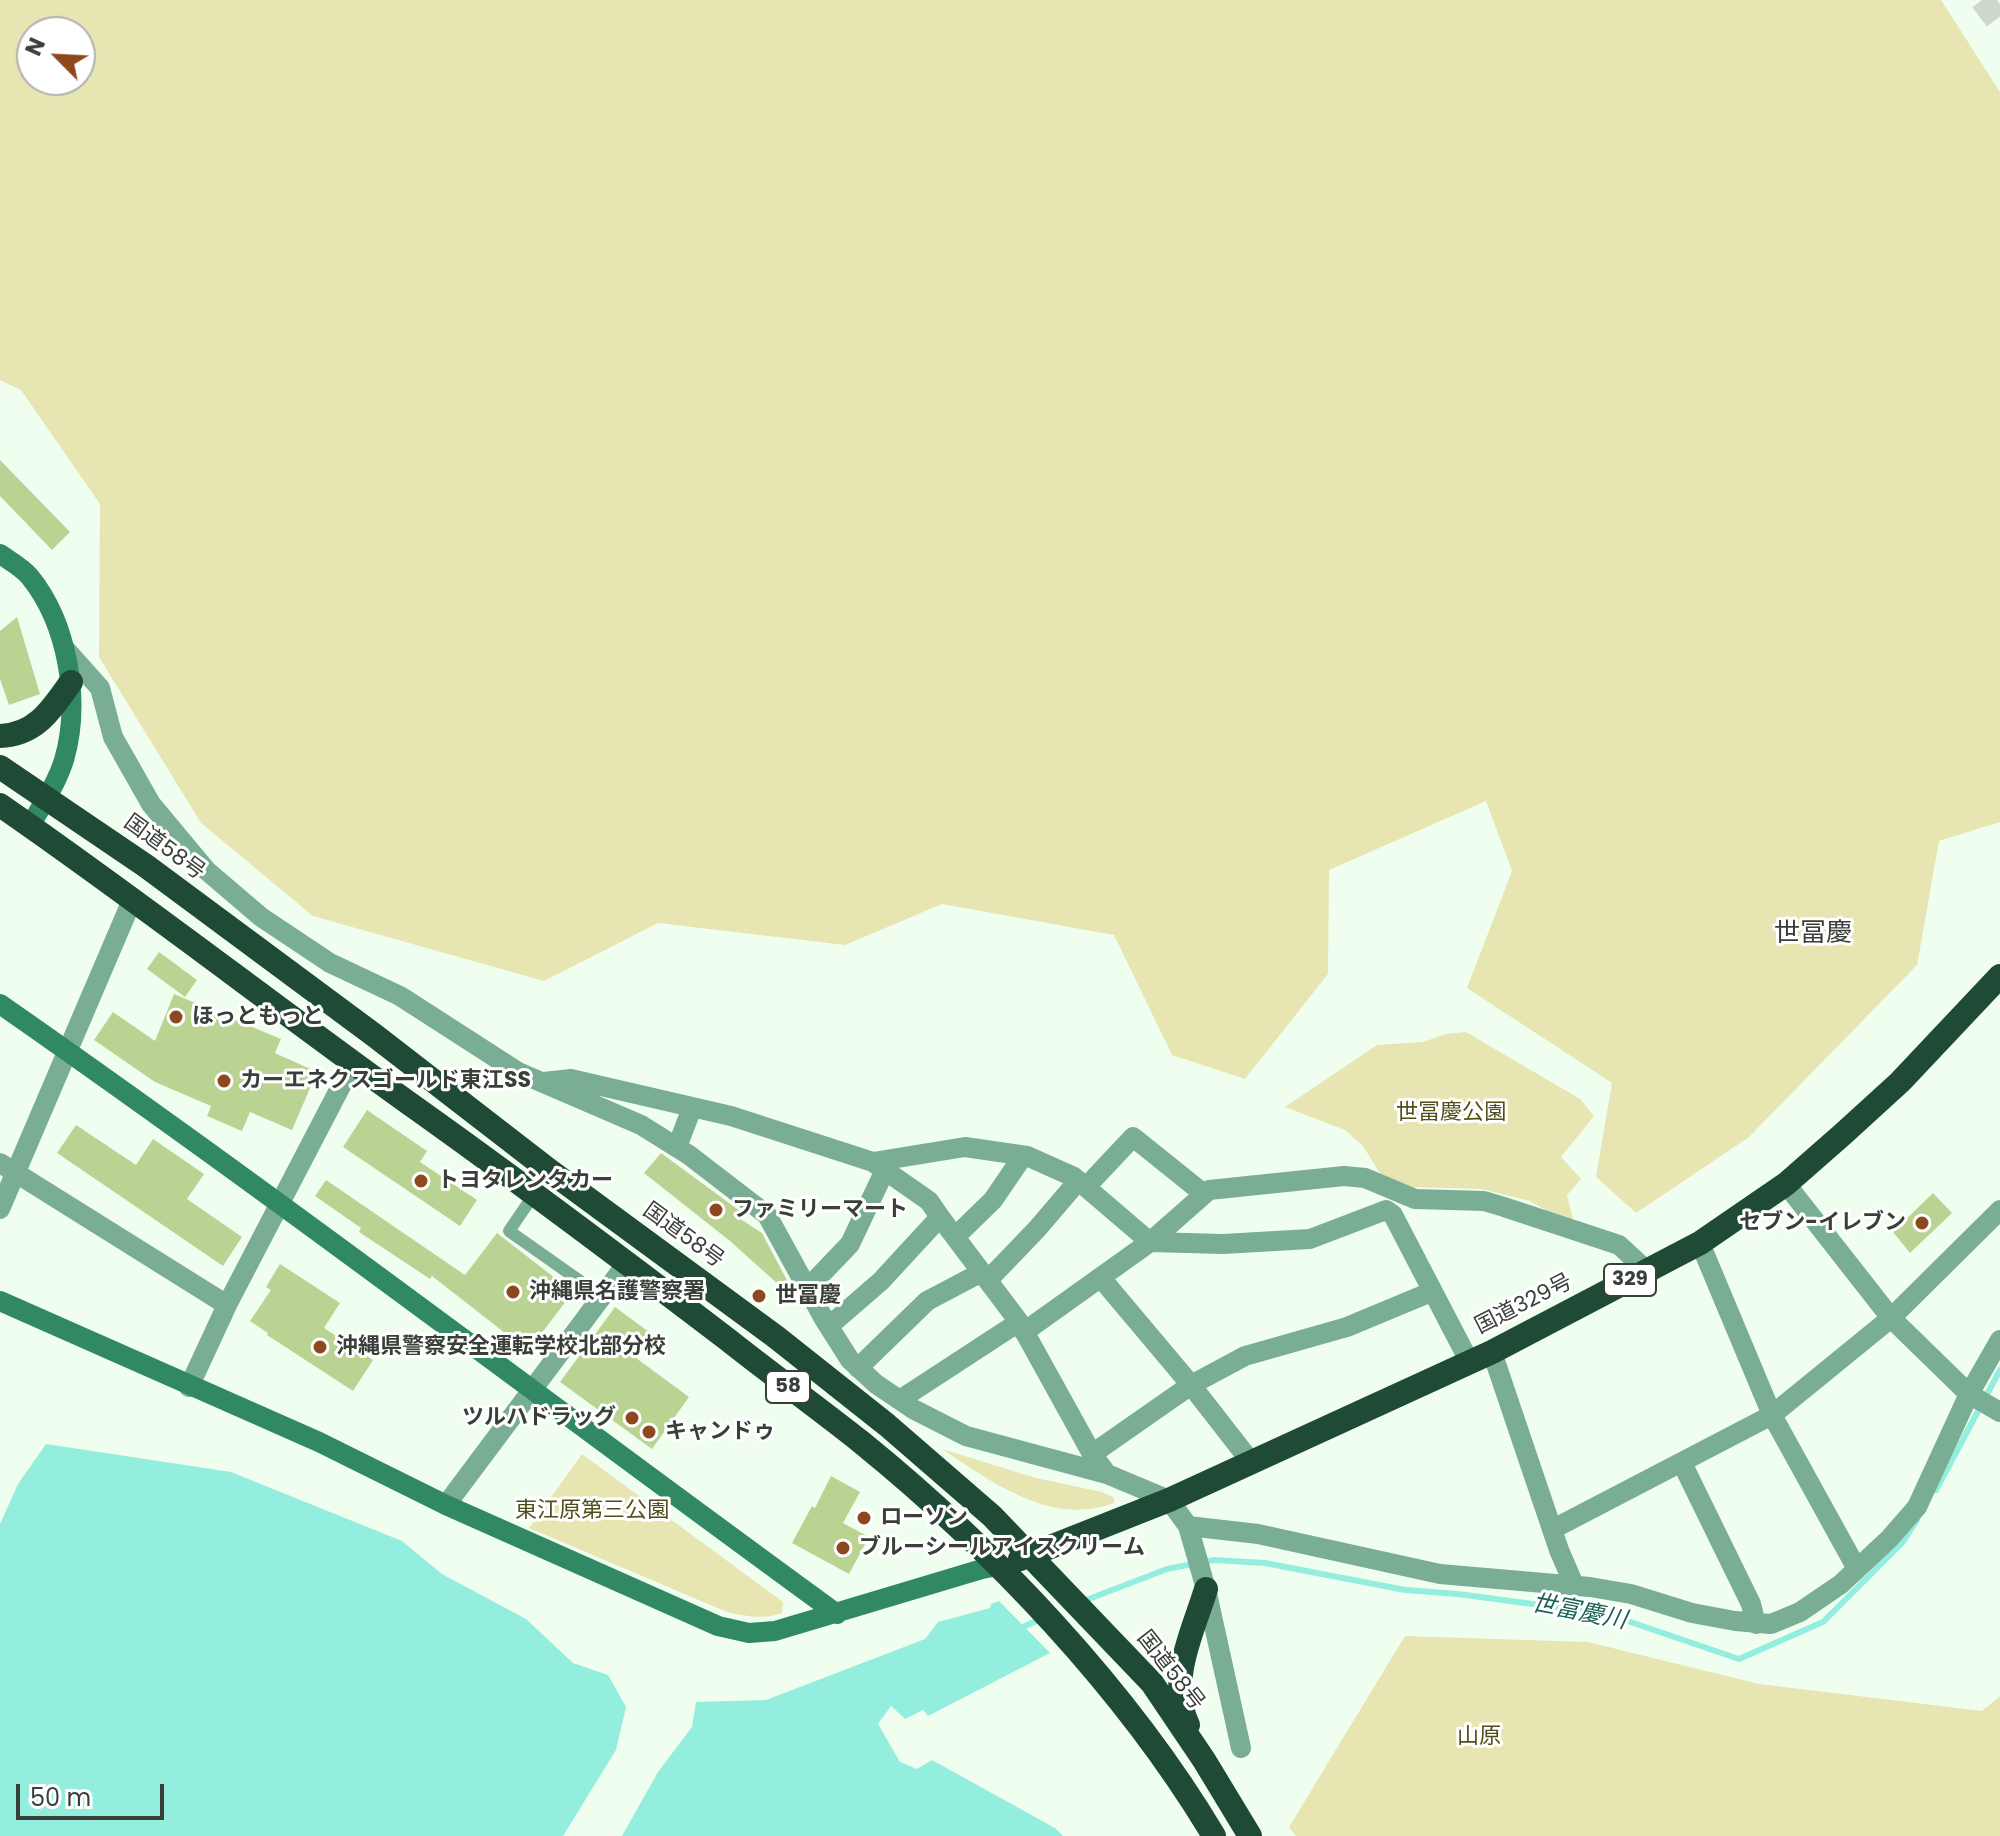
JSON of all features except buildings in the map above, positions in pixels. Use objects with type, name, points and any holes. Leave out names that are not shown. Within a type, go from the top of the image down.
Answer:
[{"type":"highway","points":[[0,736],[39,724],[71,682]]},
{"type":"highway","name":"国道58号","points":[[0,767],[197,903],[550,1171],[776,1337],[992,1516],[1152,1683],[1250,1836]]},
{"type":"highway","name":"58","points":[[0,805],[133,898],[353,1063],[535,1193],[863,1444],[1029,1596],[1125,1709],[1186,1789],[1214,1836]]},
{"type":"highway","name":"国道329号","points":[[998,1566],[1169,1500],[1492,1352],[1700,1243],[1786,1184],[1900,1082],[2000,976]]},
{"type":"highway","points":[[1204,1760],[1184,1716],[1179,1694],[1183,1659],[1206,1589]]},
{"type":"street","points":[[0,554],[28,574],[35,584],[66,650],[71,682],[73,724],[64,762],[30,826]]},
{"type":"street","points":[[66,650],[100,688],[113,737],[151,804],[206,870],[261,917],[330,963],[400,996],[518,1072],[641,1125],[677,1147],[767,1215],[850,1360],[876,1384],[913,1409],[966,1436],[1107,1474],[1169,1500],[1188,1526],[1206,1589],[1241,1748]]},
{"type":"street","points":[[0,1209],[8,1168],[67,1051],[133,898]]},
{"type":"street","points":[[0,1004],[280,1204],[837,1614]]},
{"type":"street","points":[[189,1387],[227,1305],[353,1063]]},
{"type":"street","points":[[540,1082],[571,1079],[731,1116],[879,1166],[929,1201],[985,1276],[1022,1327],[1092,1454],[1107,1474]]},
{"type":"street","points":[[677,1147],[692,1108]]},
{"type":"street","points":[[858,1368],[927,1301],[985,1276],[1133,1137],[1204,1194]]},
{"type":"street","points":[[879,1166],[965,1147],[1023,1156],[1082,1184],[1150,1242],[1223,1244],[1310,1239],[1386,1210],[1393,1215],[1469,1361]]},
{"type":"street","points":[[955,1237],[993,1200],[1023,1156]]},
{"type":"street","points":[[807,1289],[850,1244],[879,1166]]},
{"type":"street","points":[[8,1168],[227,1305]]},
{"type":"street","points":[[901,1399],[1101,1278],[1150,1242],[1209,1190],[1344,1176],[1365,1178],[1415,1199],[1484,1201],[1504,1207],[1619,1245],[1646,1270]]},
{"type":"street","points":[[1786,1184],[1891,1318],[1969,1394],[2000,1412]]},
{"type":"street","points":[[1553,1529],[1772,1415],[1891,1318],[2000,1210]]},
{"type":"street","points":[[1180,1216],[1182,1243]]},
{"type":"street","points":[[829,1326],[881,1281],[940,1217]]},
{"type":"street","points":[[1700,1243],[1772,1415],[1857,1569]]},
{"type":"street","points":[[446,1505],[627,1263]]},
{"type":"street","points":[[1101,1278],[1251,1462]]},
{"type":"street","points":[[1092,1454],[1191,1385],[1245,1356],[1347,1327],[1431,1292]]},
{"type":"street","points":[[0,1301],[319,1442],[446,1505],[718,1626],[749,1633],[775,1631],[998,1566]]},
{"type":"street","points":[[1188,1526],[1258,1534],[1440,1574],[1631,1594],[1692,1613],[1771,1624],[1821,1600],[1889,1539],[1917,1507],[1969,1394],[2000,1340]]},
{"type":"street","points":[[1492,1352],[1575,1587]]},
{"type":"street","points":[[1682,1463],[1751,1604],[1756,1624]]},
{"type":"lane","points":[[550,1171],[509,1231],[580,1281]]},
{"type":"green space","points":[[0,0],[1941,0],[2000,92],[2000,822],[1939,841],[1917,965],[1749,1137],[1636,1213],[1596,1177],[1612,1083],[1467,988],[1512,871],[1486,801],[1329,870],[1328,974],[1245,1079],[1172,1055],[1114,935],[942,904],[845,945],[658,923],[544,981],[313,916],[201,823],[99,657],[100,504],[21,390],[0,380]]},
{"type":"green space","name":"世冨慶公園","points":[[1466,1032],[1580,1099],[1594,1116],[1561,1157],[1581,1179],[1567,1195],[1575,1227],[1530,1201],[1481,1189],[1412,1187],[1381,1175],[1363,1146],[1345,1130],[1285,1107],[1377,1045],[1423,1042],[1446,1034]]},
{"type":"green space","points":[[942,1449],[1036,1478],[1102,1492],[1114,1498],[1114,1503],[1091,1509],[1045,1505],[1002,1487]]},
{"type":"green space","name":"東江原第三公園","points":[[582,1454],[783,1602],[782,1613],[761,1617],[727,1612],[529,1528]]},
{"type":"green space","name":"山原","points":[[1405,1636],[1588,1642],[1759,1684],[1982,1711],[2000,1696],[2000,1836],[1296,1836],[1289,1827]]},
{"type":"water","points":[[46,1444],[231,1472],[402,1541],[442,1574],[526,1619],[573,1663],[608,1675],[626,1707],[616,1750],[563,1836],[0,1836],[0,1524],[18,1484]]},
{"type":"water","points":[[999,1601],[1050,1653],[928,1716],[923,1710],[905,1719],[891,1706],[878,1724],[900,1762],[917,1769],[932,1760],[1055,1828],[1063,1836],[622,1836],[658,1772],[692,1727],[696,1702],[766,1700],[925,1639],[938,1622],[990,1608],[991,1604]]},
{"type":"waterway","name":"世富慶川","points":[[1936,1490],[2000,1370]]},
{"type":"waterway","name":"世富慶川","points":[[1081,1602],[1167,1569],[1214,1560],[1265,1563],[1405,1590],[1607,1614],[1739,1659],[1823,1622],[1902,1543],[1917,1520]]},
{"type":"waterway","name":"世富慶川","points":[[1025,1626],[1041,1619]]},
{"type":"tunnel","points":[[1982,0],[2000,24]]},
{"type":"place","name":"ほっともっと","points":[[176,1017]]},
{"type":"place","name":"カーエネクスゴールド東江SS","points":[[224,1081]]},
{"type":"place","name":"トヨタレンタカー","points":[[421,1181]]},
{"type":"place","name":"ファミリーマート","points":[[716,1210]]},
{"type":"place","name":"セブン-イレブン","points":[[1922,1223]]},
{"type":"place","name":"沖縄県名護警察署","points":[[513,1292]]},
{"type":"place","name":"世冨慶","points":[[759,1296]]},
{"type":"place","name":"沖縄県警察安全運転学校北部分校","points":[[320,1347]]},
{"type":"place","name":"ツルハドラッグ","points":[[632,1418]]},
{"type":"place","name":"キャンドゥ","points":[[649,1432]]},
{"type":"place","name":"ローソン","points":[[864,1518]]},
{"type":"place","name":"ブルーシールアイスクリーム","points":[[843,1548]]},
{"type":"district","name":"世冨慶","points":[[1813,934]]}]
